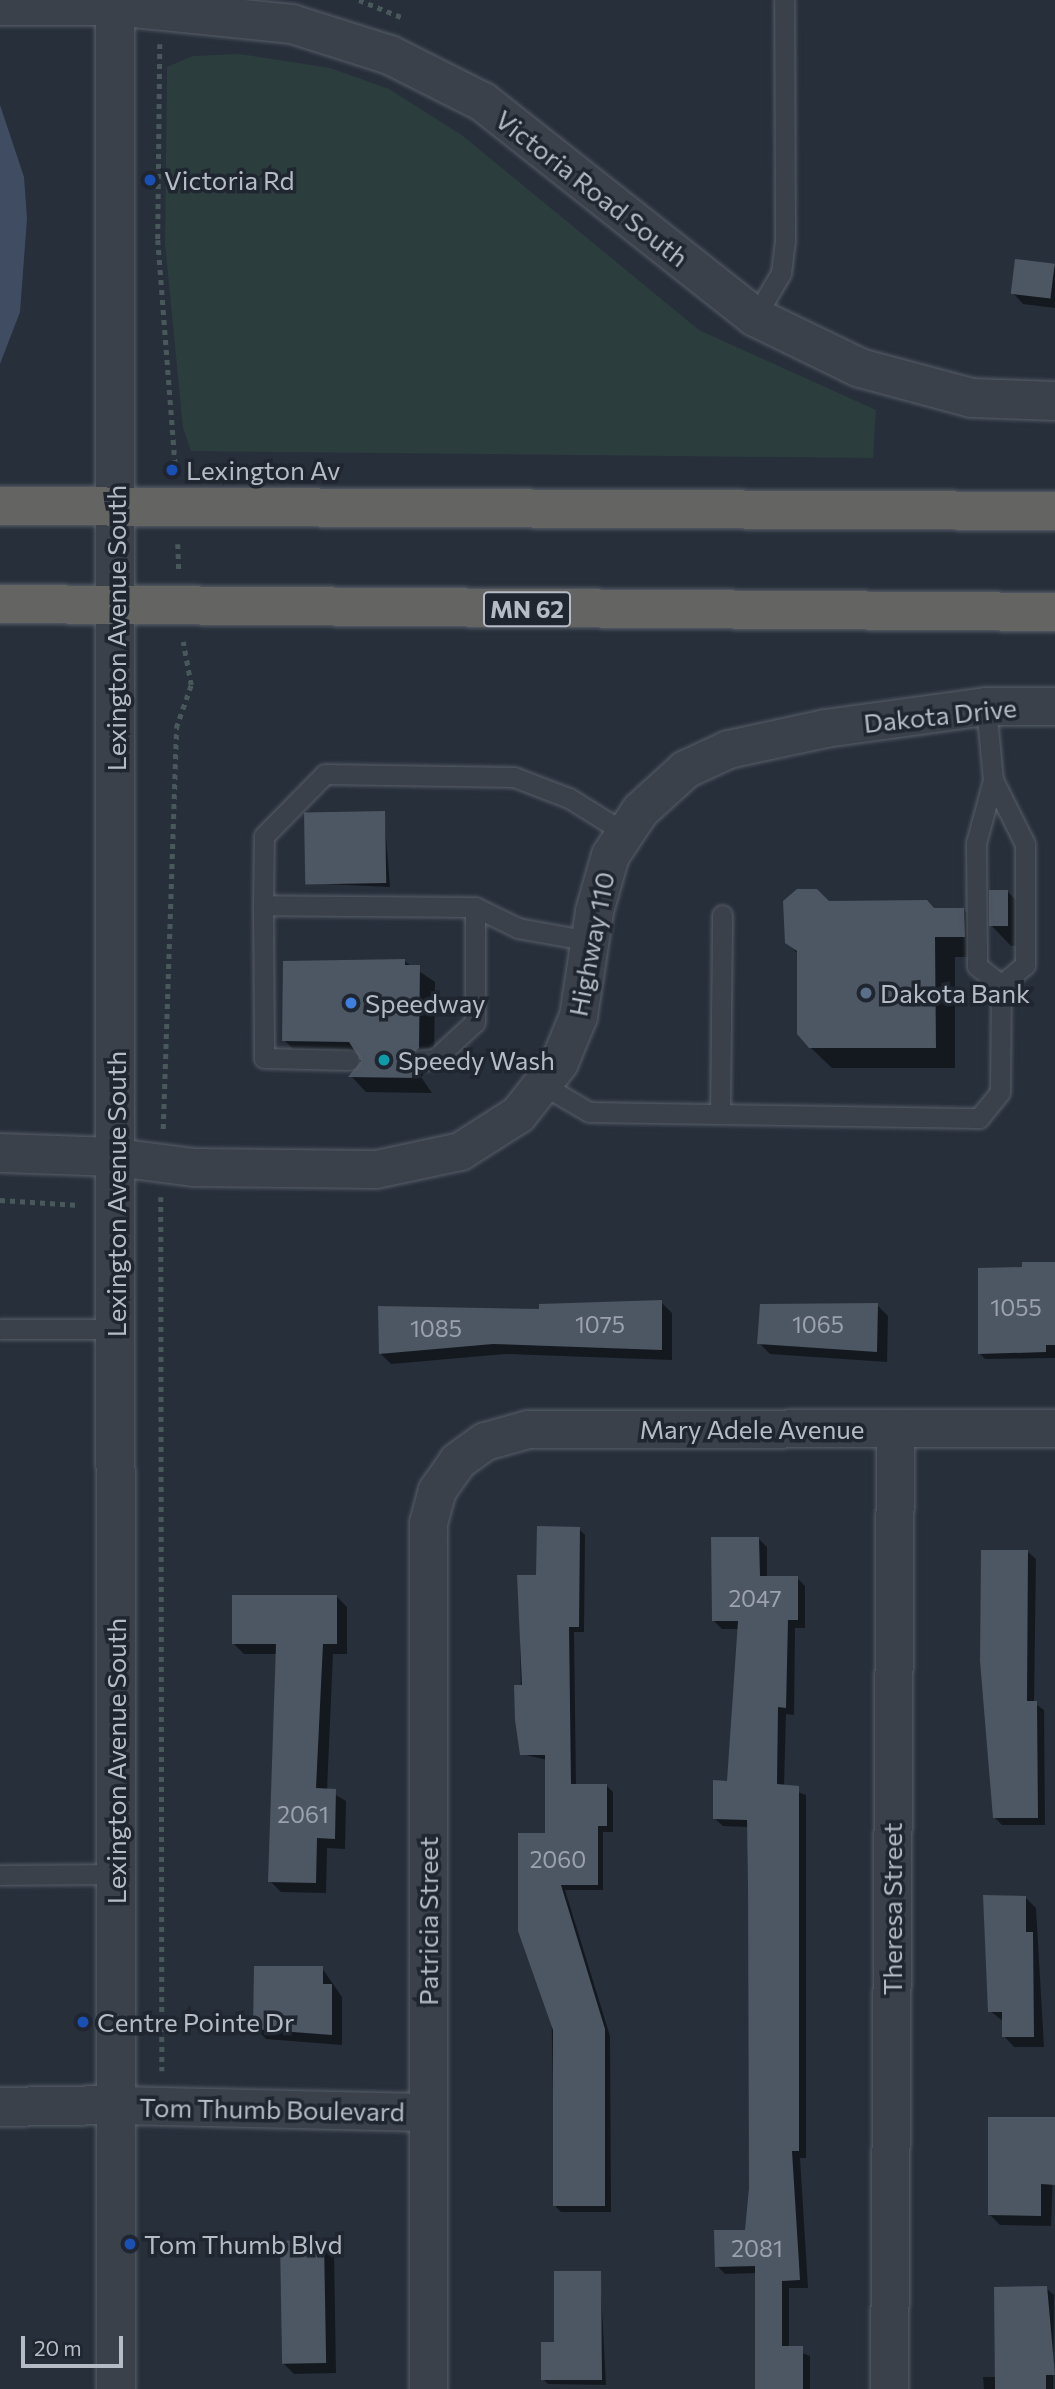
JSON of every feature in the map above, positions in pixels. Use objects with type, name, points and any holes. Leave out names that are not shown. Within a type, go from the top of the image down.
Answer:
[{"type":"highway","points":[[0,506],[1055,511]]},
{"type":"highway","name":"MN 62","points":[[0,604],[1055,611]]},
{"type":"street","name":"Victoria Road South","points":[[0,6],[115,3],[292,24],[390,55],[483,102],[755,317],[860,368],[972,398],[1055,401]]},
{"type":"street","name":"Lexington Avenue South","points":[[115,3],[116,2389]]},
{"type":"street","name":"Dakota Drive","points":[[825,728],[986,706],[1055,706]]},
{"type":"street","name":"Highway 110","points":[[116,1157],[194,1167],[419,1164],[487,1138],[543,1085],[578,1016],[599,885],[622,831],[685,769],[728,749],[825,728]]},
{"type":"street","points":[[0,1153],[116,1157]]},
{"type":"street","name":"Mary Adele Avenue","points":[[457,1461],[485,1441],[528,1429],[1055,1428]]},
{"type":"street","name":"Theresa Street","points":[[889,2389],[895,1429]]},
{"type":"street","name":"Patricia Street","points":[[428,2389],[428,1522],[437,1490],[457,1461]]},
{"type":"street","points":[[0,2107],[116,2105]]},
{"type":"street","name":"Tom Thumb Boulevard","points":[[116,2105],[428,2112]]},
{"type":"lane","points":[[755,317],[780,273],[785,241],[784,0]]},
{"type":"lane","points":[[986,706],[993,779],[976,843],[977,966],[1001,985]]},
{"type":"lane","points":[[349,1060],[264,1058],[264,836],[325,774],[514,777],[569,798],[622,831]]},
{"type":"lane","points":[[543,1085],[590,1112],[979,1118],[1000,1092],[1001,985],[1025,965],[1025,844],[993,779]]},
{"type":"lane","points":[[263,905],[475,907],[518,928],[590,942]]},
{"type":"lane","points":[[418,1060],[435,1059],[454,1046],[475,1022],[475,907]]},
{"type":"lane","points":[[720,1114],[722,915]]},
{"type":"lane","points":[[0,1329],[116,1329]]},
{"type":"lane","points":[[0,1875],[116,1874]]},
{"type":"path","points":[[359,0],[416,25]]},
{"type":"path","points":[[160,75],[158,240],[177,506],[180,605],[191,685],[176,728],[163,1127]]},
{"type":"path","points":[[0,1200],[29,1202]]},
{"type":"path","points":[[160,1212],[163,2106]]},
{"type":"shaded area","points":[[239,54],[330,68],[389,89],[463,136],[699,330],[876,410],[873,458],[191,451],[183,428],[165,243],[167,67],[193,56]]},
{"type":"water","points":[[0,105],[24,177],[27,219],[20,312],[0,364]]},
{"type":"building","points":[[1015,259],[1055,264],[1050,299],[1011,294]]},
{"type":"building","points":[[385,811],[386,883],[305,884],[304,812]]},
{"type":"building","name":"Dakota Bank","points":[[797,889],[817,889],[829,901],[927,900],[934,908],[964,908],[965,937],[935,937],[936,1048],[809,1048],[797,1034],[797,951],[785,943],[783,901]]},
{"type":"building","points":[[989,890],[1008,890],[1008,926],[989,926]]},
{"type":"building","name":"Speedway","points":[[405,959],[405,965],[420,965],[419,1048],[406,1060],[418,1078],[348,1077],[361,1061],[349,1042],[282,1041],[283,961]]},
{"type":"building","points":[[1022,1262],[1055,1262],[1055,1345],[1046,1345],[1046,1352],[978,1354],[978,1268],[1022,1267]]},
{"type":"building","points":[[662,1300],[662,1350],[493,1344],[379,1354],[378,1306],[539,1309],[539,1304]]},
{"type":"building","points":[[878,1303],[877,1352],[757,1344],[760,1304]]},
{"type":"building","points":[[537,1526],[580,1527],[579,1627],[569,1627],[571,1784],[607,1784],[607,1826],[598,1826],[598,1885],[561,1885],[605,2029],[605,2206],[553,2206],[553,2030],[518,1931],[518,1833],[545,1833],[545,1755],[520,1755],[514,1685],[522,1685],[517,1575],[536,1575]]},
{"type":"building","points":[[711,1537],[759,1537],[760,1576],[798,1576],[798,1620],[788,1620],[786,1708],[778,1707],[777,1784],[799,1786],[799,2151],[792,2151],[800,2280],[782,2281],[782,2346],[803,2346],[803,2389],[755,2389],[755,2266],[715,2267],[714,2230],[745,2230],[749,2188],[748,1883],[747,1820],[713,1819],[713,1780],[727,1781],[738,1621],[712,1621]]},
{"type":"building","points":[[981,1550],[1028,1550],[1027,1701],[1037,1701],[1038,1818],[993,1818],[980,1661]]},
{"type":"building","points":[[232,1595],[337,1595],[337,1644],[323,1644],[316,1788],[336,1789],[335,1839],[317,1838],[316,1883],[268,1882],[276,1644],[232,1644]]},
{"type":"building","points":[[983,1895],[1026,1896],[1026,1932],[1033,1932],[1034,2037],[1002,2037],[1002,2012],[988,2012]]},
{"type":"building","points":[[254,1966],[323,1966],[323,1984],[332,1984],[332,2035],[253,2029]]},
{"type":"building","points":[[988,2117],[1055,2117],[1055,2185],[1041,2184],[1041,2216],[988,2215]]},
{"type":"building","points":[[324,2240],[326,2363],[282,2364],[280,2241]]},
{"type":"building","points":[[554,2271],[601,2271],[602,2380],[541,2380],[541,2342],[554,2342]]},
{"type":"building","points":[[1047,2286],[1055,2375],[1046,2375],[1046,2389],[995,2389],[994,2287]]},
{"type":"place","name":"Victoria Rd","points":[[150,180]]},
{"type":"place","name":"Lexington Av","points":[[172,470]]},
{"type":"place","name":"Dakota Bank","points":[[866,993]]},
{"type":"place","name":"Speedway","points":[[351,1003]]},
{"type":"place","name":"Speedy Wash","points":[[384,1060]]},
{"type":"place","name":"Centre Pointe Dr","points":[[83,2022]]},
{"type":"place","name":"Tom Thumb Blvd","points":[[130,2244]]}]
